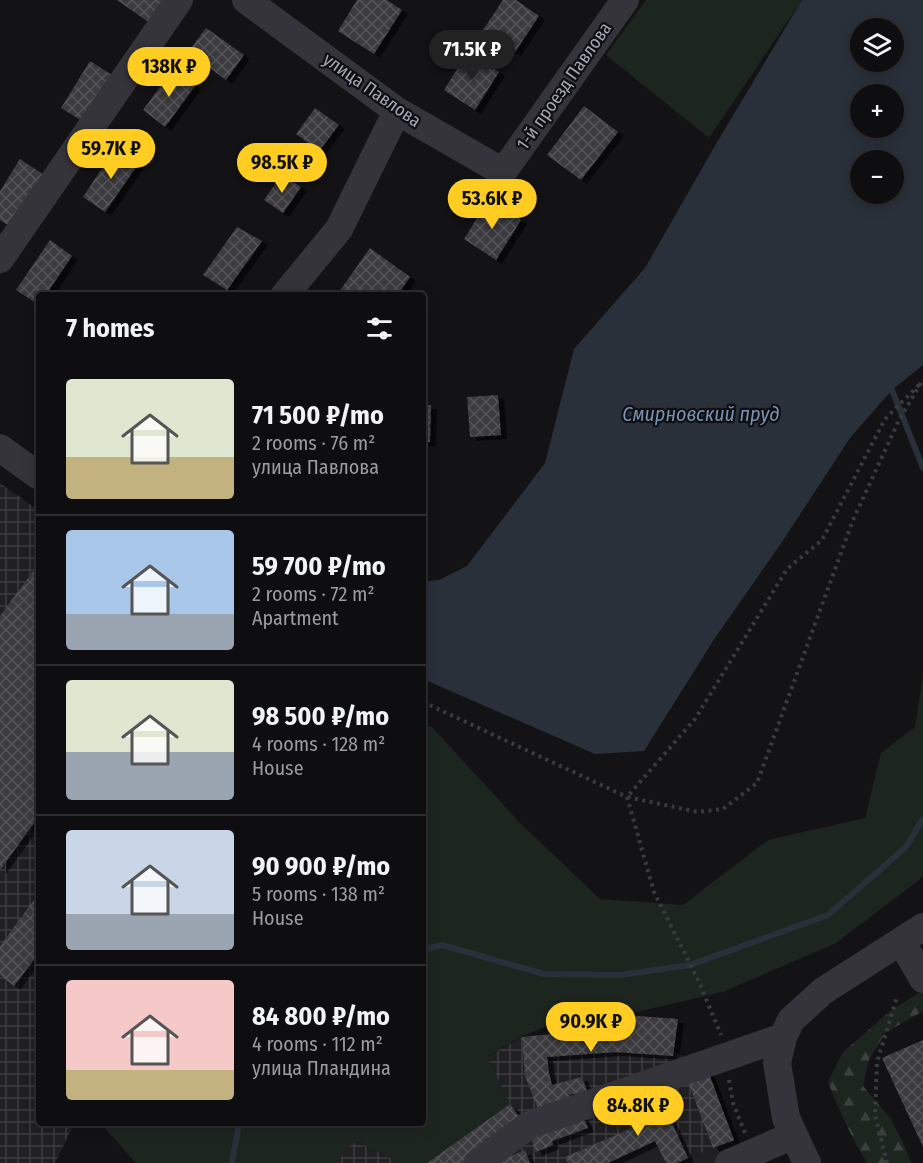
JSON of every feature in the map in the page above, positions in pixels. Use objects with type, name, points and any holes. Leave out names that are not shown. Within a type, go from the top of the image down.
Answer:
[{"type":"street","points":[[0,259],[179,0]]},
{"type":"street","name":"улица Павлова","points":[[246,0],[397,111],[503,172]]},
{"type":"street","name":"1-й проезд Павлова","points":[[503,172],[625,0]]},
{"type":"street","points":[[287,292],[339,229],[397,111]]},
{"type":"street","points":[[0,448],[36,474]]},
{"type":"street","points":[[807,1163],[786,1118],[777,1063],[783,1037],[791,1020],[823,991],[912,934],[923,979]]},
{"type":"street","points":[[478,1163],[529,1125],[783,1037]]},
{"type":"street","points":[[735,1160],[794,1135]]},
{"type":"path","points":[[627,797],[694,719],[787,569],[822,540],[885,419],[922,382]]},
{"type":"path","points":[[426,703],[627,797],[698,812],[723,809],[757,783],[853,520],[899,420],[922,382]]},
{"type":"path","points":[[627,797],[654,892],[699,982],[730,1056],[728,1077],[733,1103],[735,1160]]},
{"type":"path","points":[[887,1163],[875,1115],[877,1062],[897,997]]},
{"type":"shaded area","points":[[0,483],[36,509],[36,1126],[73,1126],[55,1163],[0,1163]]},
{"type":"shaded area","points":[[636,1016],[678,1019],[674,1051],[708,1071],[713,1148],[677,1163],[655,1141],[608,1163],[427,1163],[510,1105],[487,1057],[522,1037],[635,1028]]},
{"type":"shaded area","points":[[734,1140],[745,1163],[677,1163],[713,1148]]},
{"type":"shaded area","points":[[356,1141],[399,1163],[339,1163],[344,1150]]},
{"type":"shaded area","points":[[655,1141],[666,1163],[608,1163]]},
{"type":"green space","points":[[646,0],[802,0],[709,138],[606,55]]},
{"type":"green space","points":[[923,675],[923,875],[919,880],[836,943],[723,992],[636,1012],[567,1018],[520,1037],[487,1057],[510,1104],[427,1163],[399,1163],[357,1141],[344,1150],[339,1163],[136,1163],[103,1126],[426,1126],[426,726],[432,727],[520,823],[600,899],[683,905],[768,840],[865,818],[881,753],[915,727]]},
{"type":"green space","points":[[923,990],[923,1011],[885,1033],[869,1060],[863,1086],[891,1119],[911,1163],[867,1163],[828,1082],[843,1052],[889,1012]]},
{"type":"water","name":"Смирновский пруд","points":[[802,0],[923,0],[923,365],[892,390],[850,438],[782,542],[715,638],[644,751],[595,754],[426,680],[426,582],[439,580],[467,566],[545,463],[574,349],[645,268]]},
{"type":"building","points":[[117,0],[166,0],[154,26]]},
{"type":"building","points":[[357,0],[387,0],[402,10],[374,54],[338,31]]},
{"type":"building","points":[[503,0],[516,0],[539,16],[515,52],[483,30]]},
{"type":"building","points":[[206,28],[244,55],[226,80],[188,52]]},
{"type":"building","points":[[468,52],[499,72],[475,110],[444,90]]},
{"type":"building","points":[[90,61],[112,75],[82,121],[61,108]]},
{"type":"building","points":[[173,69],[195,86],[165,127],[143,110]]},
{"type":"building","points":[[584,106],[618,132],[581,180],[547,155]]},
{"type":"building","points":[[315,108],[339,125],[319,151],[296,134]]},
{"type":"building","points":[[116,147],[139,163],[105,212],[83,197]]},
{"type":"building","points":[[20,159],[44,175],[11,227],[0,220],[0,191]]},
{"type":"building","points":[[282,174],[301,187],[283,213],[264,200]]},
{"type":"building","points":[[489,199],[521,220],[496,260],[464,239]]},
{"type":"building","points":[[237,227],[262,241],[227,290],[203,275]]},
{"type":"building","points":[[50,240],[72,256],[48,292],[36,292],[36,303],[16,290]]},
{"type":"building","points":[[370,248],[410,277],[400,292],[339,292]]},
{"type":"building","points":[[498,395],[501,435],[470,437],[467,397]]},
{"type":"building","points":[[426,405],[431,405],[430,442],[426,442]]},
{"type":"building","points":[[34,570],[36,572],[36,820],[0,870],[0,616]]},
{"type":"building","points":[[34,900],[36,901],[36,957],[14,986],[0,975],[0,946]]},
{"type":"building","points":[[636,1016],[678,1019],[673,1056],[616,1052],[547,1057],[552,1085],[582,1077],[587,1091],[569,1095],[570,1099],[538,1109],[525,1076],[522,1037],[635,1028]]},
{"type":"building","points":[[923,1040],[923,1147],[882,1058]]},
{"type":"building","points":[[708,1071],[734,1140],[713,1148],[687,1079]]},
{"type":"building","points":[[656,1088],[688,1158],[677,1163],[666,1163],[655,1141],[608,1163],[568,1163],[565,1157],[646,1122],[635,1097]]},
{"type":"building","points":[[510,1104],[522,1121],[463,1163],[427,1163]]},
{"type":"building","points":[[581,1112],[588,1128],[552,1141],[553,1145],[536,1152],[529,1133]]},
{"type":"building","points":[[525,1150],[530,1163],[495,1163]]},
{"type":"waterway","points":[[892,390],[923,468]]},
{"type":"waterway","points":[[426,949],[442,945],[544,974],[621,975],[690,965],[828,915],[906,847],[923,819]]},
{"type":"waterway","points":[[232,1163],[239,1126]]}]
